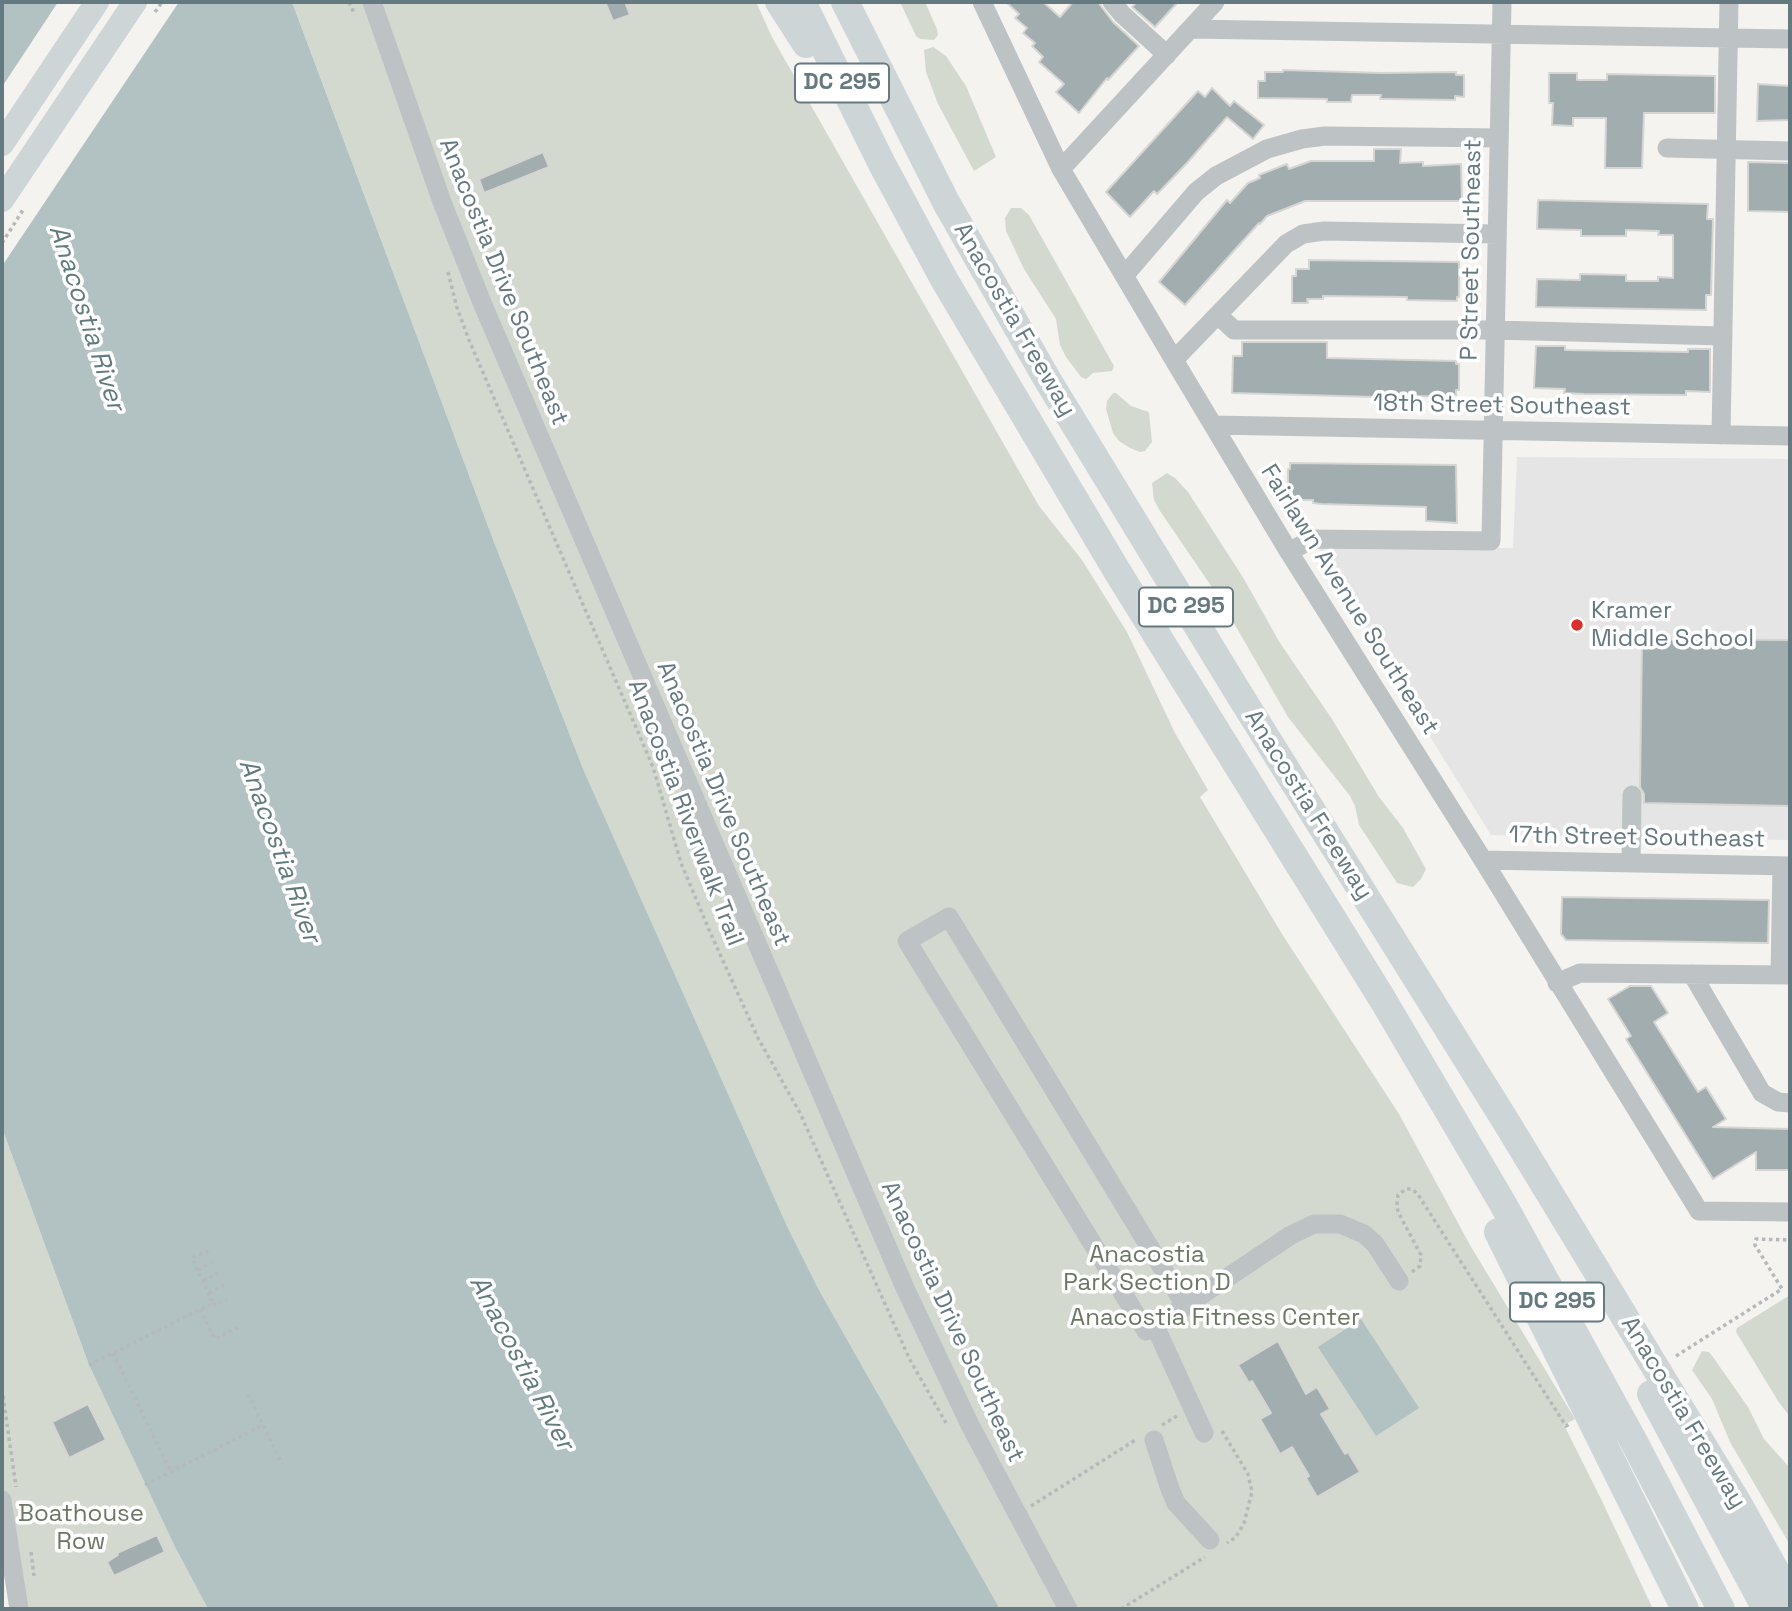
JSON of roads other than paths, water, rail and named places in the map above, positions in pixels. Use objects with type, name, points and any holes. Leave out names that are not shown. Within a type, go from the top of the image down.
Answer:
[{"type":"highway","points":[[779,2],[883,164]]},
{"type":"highway","name":"Anacostia Freeway","points":[[802,2],[945,281],[1013,397],[1383,1000],[1562,1310],[1721,1609]]},
{"type":"highway","name":"Anacostia Freeway","points":[[845,2],[947,204],[1046,379],[1253,717],[1505,1119],[1732,1493],[1790,1598]]},
{"type":"highway","points":[[855,2],[885,84]]},
{"type":"highway","points":[[1383,1000],[1685,1609]]},
{"type":"highway","points":[[1505,1119],[1766,1609]]},
{"type":"main road","points":[[2,144],[97,2]]},
{"type":"main road","points":[[2,200],[135,2]]},
{"type":"street","name":"Anacostia Drive Southeast","points":[[372,2],[442,202],[483,305],[878,1225],[970,1425],[1068,1609]]},
{"type":"street","points":[[1112,2],[1122,15],[1167,55]]},
{"type":"street","points":[[1061,169],[1215,2]]},
{"type":"street","name":"P Street Southeast","points":[[1289,552],[1311,539],[1491,541],[1502,2]]},
{"type":"street","points":[[1721,435],[1729,2]]},
{"type":"street","name":"Fairlawn Avenue Southeast","points":[[988,5],[1061,169],[1124,276],[1289,552],[1699,1211],[1790,1212]]},
{"type":"street","points":[[1190,29],[1790,40]]},
{"type":"street","points":[[1124,276],[1196,192],[1216,176],[1267,149],[1302,139],[1325,136],[1499,138]]},
{"type":"street","points":[[1667,148],[1790,151]]},
{"type":"street","points":[[1174,360],[1286,244],[1303,234],[1324,231],[1497,234]]},
{"type":"street","points":[[1218,316],[1234,330],[1495,330],[1723,336]]},
{"type":"street","name":"18th Street Southeast","points":[[1213,425],[1790,436]]},
{"type":"street","points":[[1632,795],[1632,863]]},
{"type":"street","name":"17th Street Southeast","points":[[1483,860],[1786,866]]},
{"type":"street","points":[[1557,983],[1580,973],[1785,975],[1786,866]]},
{"type":"street","points":[[1186,1307],[949,917],[907,941],[1146,1331],[1186,1307],[1291,1234],[1314,1224],[1340,1224],[1364,1234],[1375,1244],[1399,1281]]},
{"type":"street","points":[[1692,974],[1762,1093],[1778,1102],[1790,1102]]},
{"type":"street","points":[[1155,1326],[1204,1433]]},
{"type":"street","points":[[1150,1435],[1176,1503],[1210,1540]]},
{"type":"street","points":[[2,1500],[19,1609]]},
{"type":"water","name":"Anacostia River","points":[[2,2],[292,2],[494,542],[584,771],[787,1226],[819,1290],[1000,1609],[208,1609],[175,1547],[89,1365],[2,1128]]},
{"type":"water","points":[[1361,1319],[1419,1408],[1376,1436],[1318,1347]]},
{"type":"place","name":"Kramer Middle School","points":[[1577,625]]},
{"type":"park label","name":"Anacostia Park Section D","points":[[1147,1269]]},
{"type":"park label","name":"Anacostia Fitness Center","points":[[1215,1318]]},
{"type":"park label","name":"Boathouse Row","points":[[81,1528]]}]
